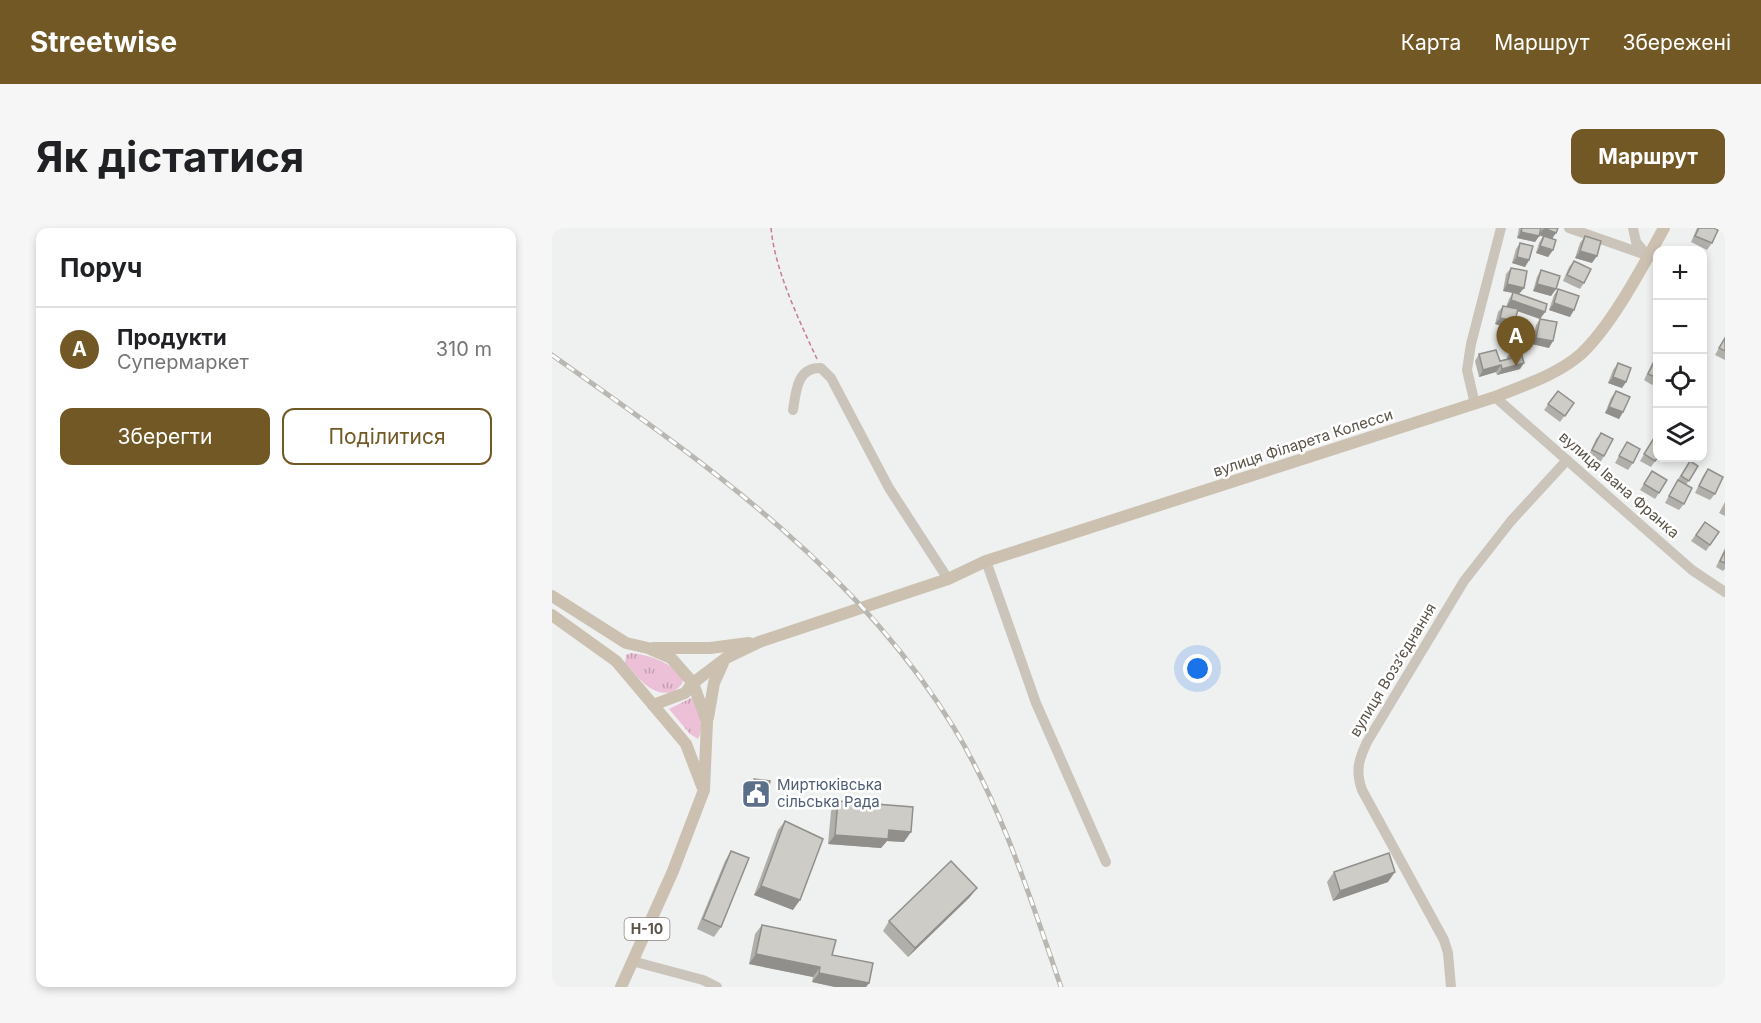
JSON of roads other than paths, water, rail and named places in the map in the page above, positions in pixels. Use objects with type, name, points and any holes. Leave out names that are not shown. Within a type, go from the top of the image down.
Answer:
[{"type":"main road","name":"вулиця Філарета Колесси","points":[[759,642],[948,579],[986,561],[1475,404],[1548,375],[1580,354],[1602,329],[1649,256],[1664,228]]},
{"type":"main road","name":"Н-10","points":[[552,596],[626,643],[648,648],[671,658],[693,683],[707,722],[704,790],[673,871],[621,987]]},
{"type":"main road","points":[[552,615],[616,662],[686,744],[704,790]]},
{"type":"main road","points":[[648,648],[710,648],[759,642]]},
{"type":"main road","points":[[653,705],[684,693],[693,683],[726,658],[759,642]]},
{"type":"main road","points":[[616,662],[618,651],[626,643]]},
{"type":"main road","points":[[707,722],[714,683],[726,658]]},
{"type":"street","points":[[1475,404],[1467,370],[1501,228]]},
{"type":"street","points":[[1569,228],[1649,256]]},
{"type":"street","points":[[1633,228],[1636,242],[1649,256]]},
{"type":"street","points":[[793,410],[802,376],[810,369],[821,368],[831,378],[890,488],[948,579]]},
{"type":"street","name":"вулиця Івана Франка","points":[[1495,397],[1692,570],[1725,592]]},
{"type":"street","name":"вулиця Воззʼєднання","points":[[1451,987],[1448,953],[1444,940],[1362,790],[1357,763],[1367,742],[1464,581],[1511,521],[1567,460]]},
{"type":"street","points":[[986,561],[1036,703],[1106,862]]},
{"type":"street","points":[[632,961],[703,980],[717,987]]},
{"type":"railway","points":[[552,355],[719,477],[823,567],[871,616],[914,670],[954,728],[971,758],[1014,854],[1061,987]]},
{"type":"place","name":"Продукти","points":[[1516,366]]},
{"type":"place","name":"Миртюківська сільська Рада","points":[[756,794]]}]
